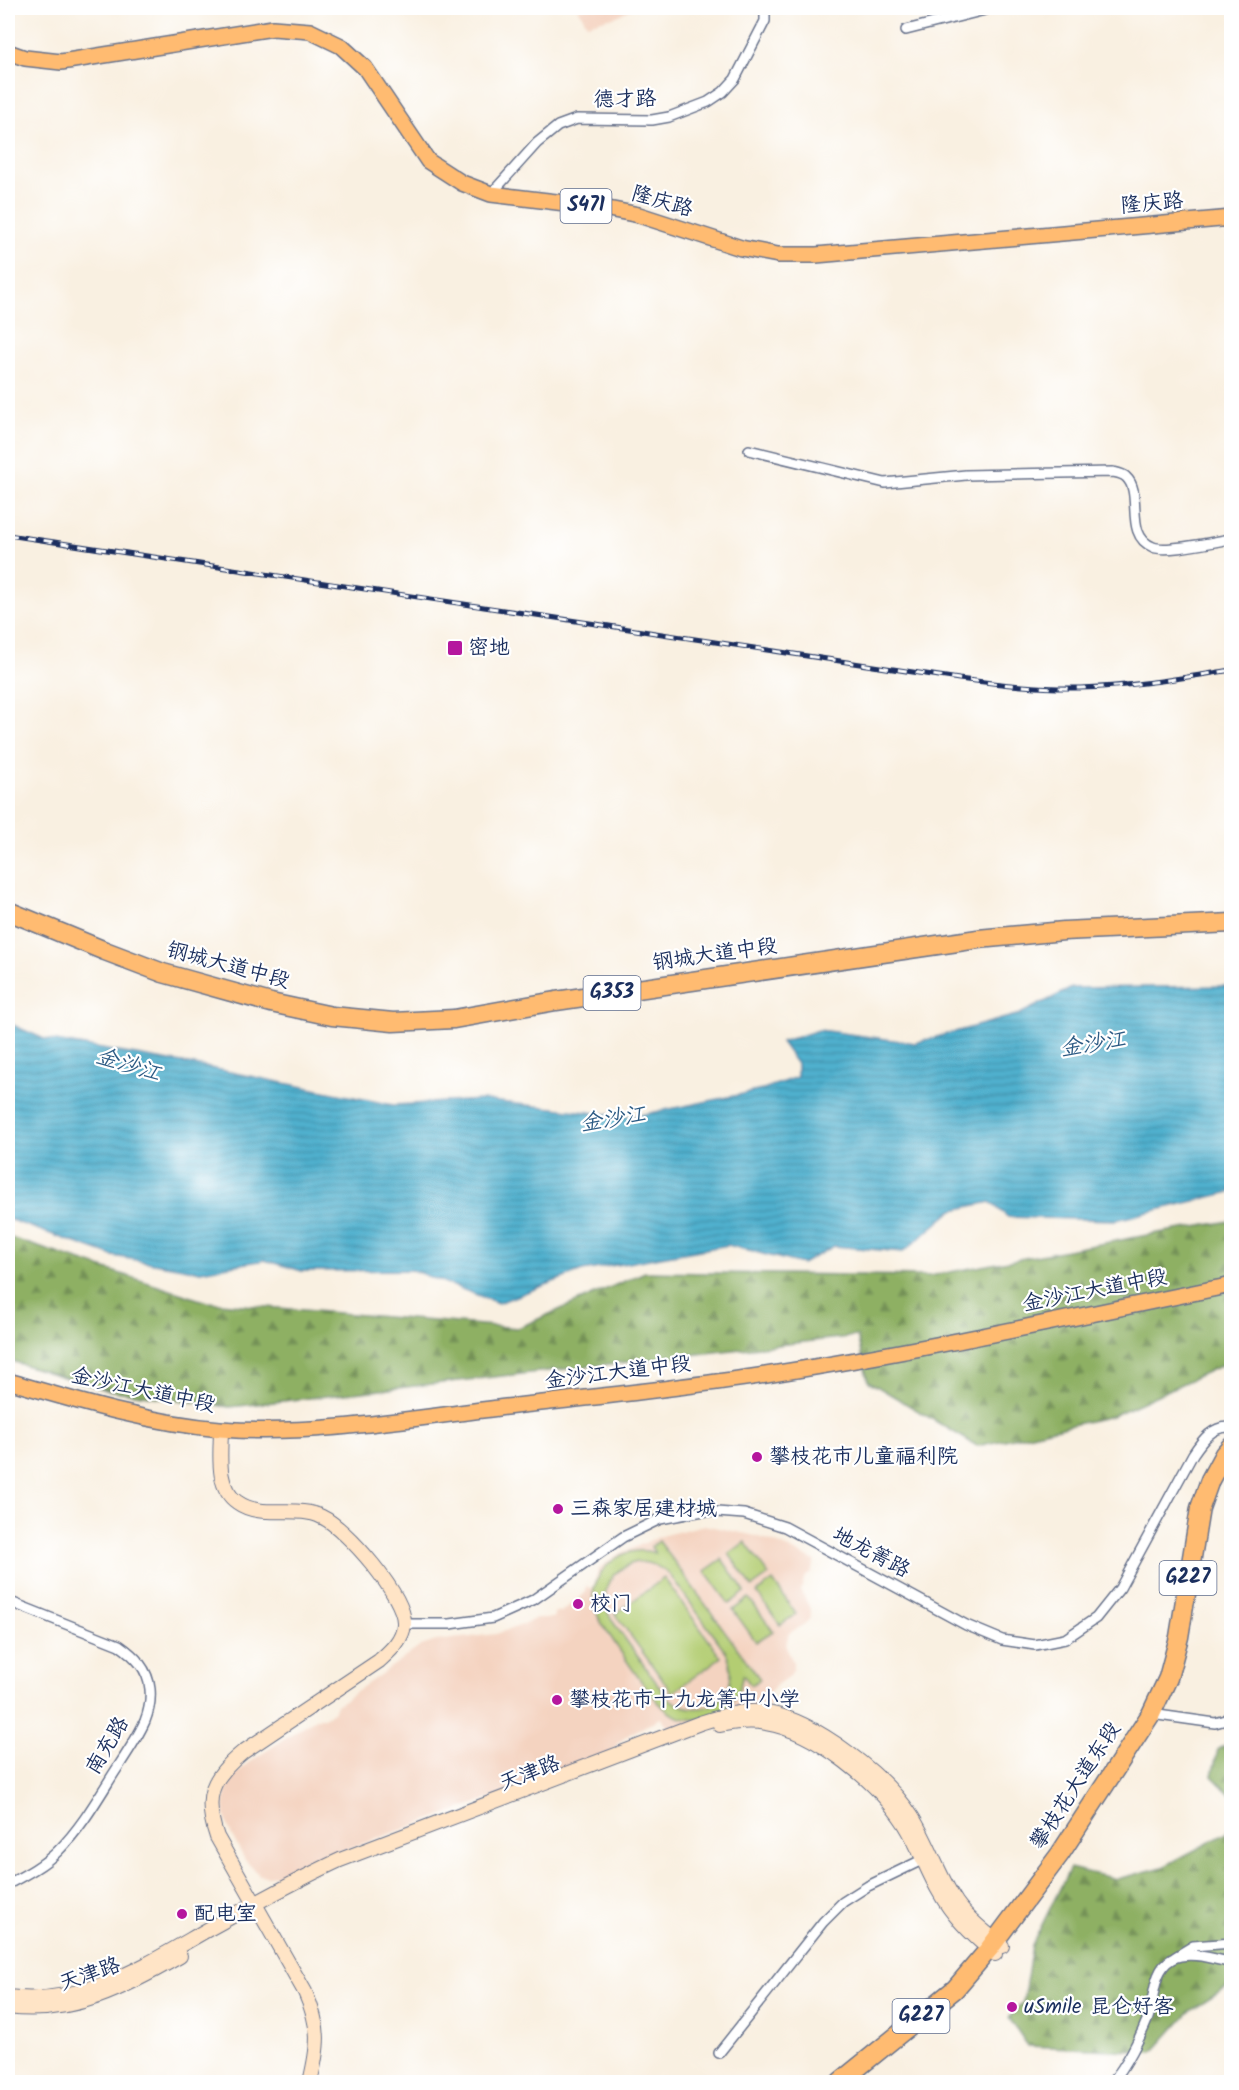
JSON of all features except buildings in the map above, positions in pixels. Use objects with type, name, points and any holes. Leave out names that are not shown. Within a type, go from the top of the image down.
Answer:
[{"type":"highway","name":"钢城大道中段","points":[[8,911],[163,973],[271,1003],[322,1014],[393,1022],[454,1019],[568,999],[978,939],[1064,931],[1232,923]]},
{"type":"highway","name":"攀枝花大道东段","points":[[1155,1714],[1179,1637],[1200,1508],[1210,1480],[1224,1454],[1232,1445]]},
{"type":"highway","name":"攀枝花大道东段","points":[[852,2082],[961,1994],[996,1948],[1178,1681],[1188,1639],[1210,1511],[1220,1482],[1232,1461]]},
{"type":"highway","name":"攀枝花大道东段","points":[[840,2082],[955,1989],[996,1948]]},
{"type":"main road","name":"隆庆路","points":[[8,52],[25,58],[61,62],[273,28],[310,31],[341,46],[365,68],[428,161],[462,183],[491,194],[598,207],[639,215],[741,248],[778,255],[816,255],[1232,219]]},
{"type":"main road","name":"金沙江大道中段","points":[[8,1381],[74,1401],[162,1421],[221,1429],[282,1430],[351,1425],[633,1393],[774,1374],[896,1353],[1232,1286]]},
{"type":"main road","points":[[221,1429],[221,1475],[227,1491],[236,1502],[263,1511],[306,1512],[322,1517],[337,1527],[392,1587],[401,1606],[404,1624],[397,1643],[379,1661],[225,1766],[214,1783],[209,1800],[211,1819],[217,1837],[305,1992],[313,2011],[318,2032],[310,2082]]},
{"type":"main road","points":[[8,1997],[41,1999],[96,1988],[256,1908],[310,1874],[371,1847],[700,1723],[730,1714],[756,1712],[781,1717],[812,1730],[853,1757],[883,1781],[912,1816],[957,1902],[996,1948]]},
{"type":"main road","name":"天津路","points":[[8,2007],[42,2010],[99,1997],[135,1981],[256,1908],[314,1881],[703,1730],[719,1725],[744,1722],[766,1723],[792,1731],[816,1743],[871,1784],[894,1809],[911,1834],[950,1909],[996,1948]]},
{"type":"street","name":"德才路","points":[[491,194],[537,143],[558,126],[577,119],[652,120],[669,117],[708,102],[723,92],[735,80],[765,21],[765,8]]},
{"type":"street","points":[[906,30],[966,11],[993,8]]},
{"type":"street","points":[[749,450],[885,483],[966,475],[1113,472],[1125,476],[1132,486],[1135,523],[1142,540],[1153,548],[1168,549],[1232,539]]},
{"type":"street","name":"地龙箐路","points":[[404,1624],[450,1624],[493,1618],[533,1600],[623,1537],[660,1519],[703,1511],[744,1514],[785,1527],[966,1625],[1002,1640],[1035,1645],[1065,1639],[1096,1618],[1120,1588],[1192,1454],[1214,1431],[1226,1426],[1232,1428]]},
{"type":"street","name":"南充路","points":[[8,1601],[119,1645],[141,1664],[150,1689],[146,1718],[140,1732],[80,1827],[56,1853],[8,1884]]},
{"type":"street","points":[[1155,1714],[1215,1723],[1226,1720],[1232,1714]]},
{"type":"street","points":[[719,2053],[823,1922],[843,1902],[868,1886],[924,1859]]},
{"type":"street","points":[[1112,2082],[1121,2070],[1147,2019],[1161,1970],[1192,1946],[1232,1943]]},
{"type":"street","points":[[1174,1958],[1192,1956],[1232,1963]]},
{"type":"shaded area","points":[[578,8],[633,8],[617,16],[587,24]]},
{"type":"shaded area","name":"攀枝花市十九龙箐中小学","points":[[704,1525],[756,1536],[815,1561],[811,1572],[804,1578],[801,1591],[811,1610],[810,1618],[805,1624],[789,1633],[786,1646],[793,1662],[793,1669],[790,1676],[770,1691],[769,1696],[773,1704],[671,1732],[661,1718],[630,1734],[618,1743],[607,1757],[325,1857],[282,1875],[259,1875],[245,1860],[230,1832],[225,1816],[224,1801],[227,1787],[235,1775],[248,1763],[316,1718],[324,1718],[334,1711],[337,1705],[421,1646],[436,1641],[496,1634],[536,1618],[554,1618],[554,1612],[561,1612],[585,1593],[586,1587],[593,1588],[599,1568],[619,1554],[661,1536]]},
{"type":"green space","points":[[1231,1221],[1231,1361],[1112,1416],[977,1446],[868,1381],[857,1336],[230,1407],[106,1390],[8,1360],[8,1237],[207,1302],[518,1328],[645,1272],[929,1276]]},
{"type":"green space","points":[[659,1541],[760,1679],[751,1685],[743,1675],[733,1700],[724,1710],[712,1717],[687,1719],[672,1714],[664,1708],[635,1673],[602,1624],[596,1611],[593,1597],[595,1586],[605,1567],[613,1560],[633,1551],[655,1553],[651,1547]],"holes":[[[636,1562],[654,1565],[670,1575],[726,1652],[731,1668],[730,1681],[725,1693],[717,1702],[706,1707],[693,1708],[680,1705],[666,1696],[611,1619],[605,1600],[608,1584],[618,1571]]]},
{"type":"green space","points":[[745,1542],[769,1575],[752,1587],[729,1554]]},
{"type":"green space","points":[[722,1559],[745,1592],[729,1604],[705,1571]]},
{"type":"green space","points":[[664,1578],[721,1657],[672,1693],[615,1614]]},
{"type":"green space","points":[[773,1581],[796,1614],[780,1625],[757,1593]]},
{"type":"green space","points":[[749,1598],[773,1631],[756,1642],[733,1610]]},
{"type":"green space","points":[[1231,1742],[1231,1795],[1212,1776],[1218,1749]]},
{"type":"green space","points":[[1231,1826],[1231,1985],[1189,2012],[1153,2052],[1028,2046],[1009,2018],[1023,2002],[1032,1945],[1070,1868],[1117,1879],[1163,1867],[1227,1833]]},
{"type":"water","name":"金沙江","points":[[1231,986],[1231,1192],[1116,1220],[1008,1217],[990,1202],[953,1210],[903,1252],[834,1246],[802,1264],[728,1245],[582,1271],[498,1303],[412,1270],[302,1271],[265,1260],[200,1271],[113,1256],[8,1219],[8,1023],[44,1039],[205,1067],[393,1105],[482,1100],[631,1117],[758,1091],[797,1077],[797,1064],[781,1042],[819,1030],[915,1043],[1020,1014],[1072,988]]},
{"type":"railway","points":[[8,535],[989,683],[1049,688],[1118,686],[1232,670]]},
{"type":"place","name":"密地","points":[[455,648]]},
{"type":"place","name":"攀枝花市儿童福利院","points":[[757,1457]]},
{"type":"place","name":"三森家居建材城","points":[[558,1509]]},
{"type":"place","name":"校门","points":[[578,1604]]},
{"type":"place","name":"攀枝花市十九龙箐中小学","points":[[557,1700]]},
{"type":"place","name":"配电室","points":[[182,1914]]},
{"type":"place","name":"uSmile 昆仑好客","points":[[1012,2007]]}]
